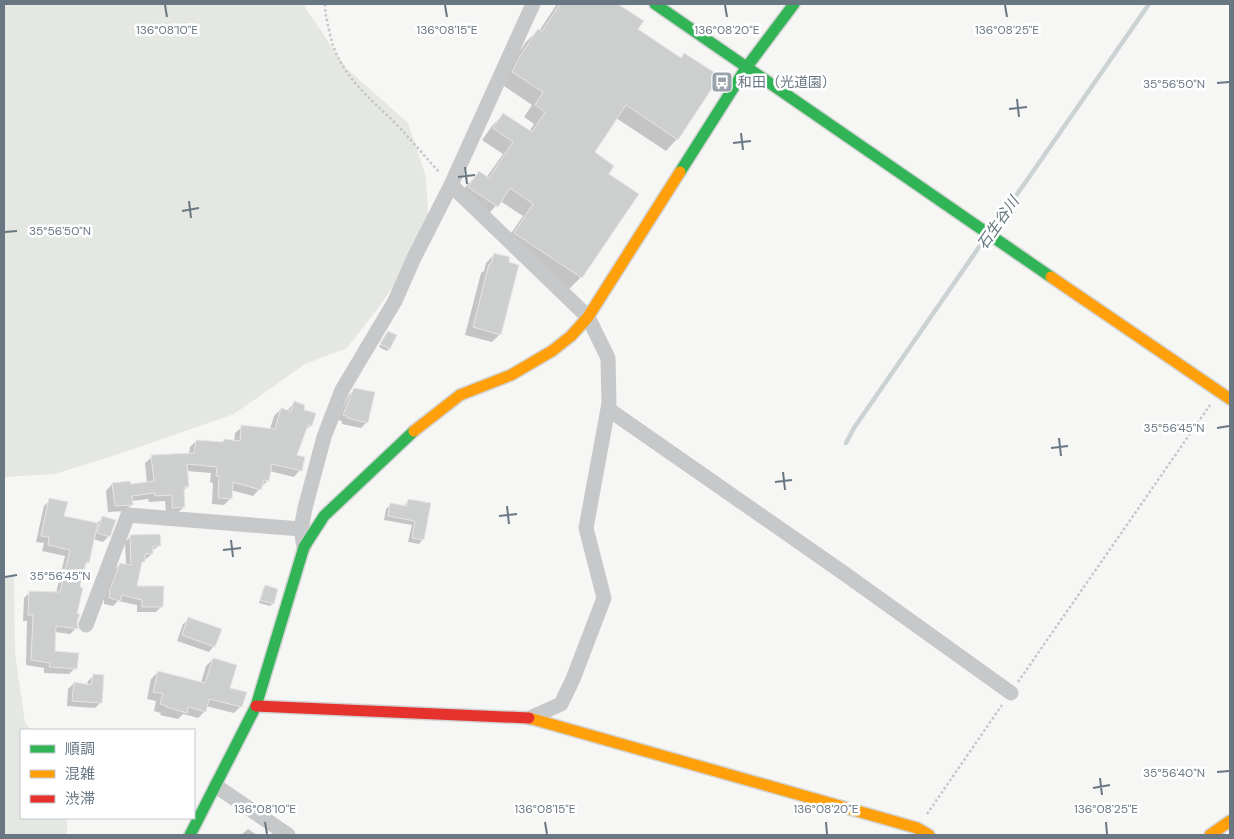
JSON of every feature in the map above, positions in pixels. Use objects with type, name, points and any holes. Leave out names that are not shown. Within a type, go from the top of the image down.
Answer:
[{"type":"street","points":[[304,548],[301,529],[305,508],[324,437],[342,390],[395,301],[413,260],[451,185],[533,4]]},
{"type":"street","points":[[655,4],[1230,399]]},
{"type":"street","points":[[190,835],[256,706],[304,548],[324,516],[423,424],[460,395],[511,375],[552,351],[571,336],[588,317],[746,68],[794,4]]},
{"type":"street","points":[[451,185],[588,317],[608,358],[608,409],[586,528],[604,598],[573,679],[561,704],[530,718]]},
{"type":"street","points":[[608,409],[837,568],[1011,693]]},
{"type":"street","points":[[86,625],[128,515],[301,529]]},
{"type":"street","points":[[256,706],[530,718],[918,828],[929,835]]},
{"type":"street","points":[[216,786],[288,835]]},
{"type":"street","points":[[1210,835],[1230,821]]},
{"type":"path","points":[[325,4],[332,45],[343,68],[364,94],[399,127],[451,185]]},
{"type":"path","points":[[918,828],[1219,391]]},
{"type":"shaded area","points":[[4,4],[303,4],[346,68],[408,123],[426,177],[429,234],[379,307],[347,348],[305,364],[234,414],[55,474],[4,477]]},
{"type":"shaded area","points":[[4,576],[14,577],[15,653],[25,723],[30,729],[20,729],[20,819],[67,819],[67,835],[4,835]]},
{"type":"building","points":[[560,4],[618,4],[644,21],[638,29],[681,58],[684,53],[720,76],[678,140],[626,105],[595,152],[614,166],[609,174],[639,194],[582,278],[514,233],[533,204],[510,188],[498,207],[468,187],[479,171],[489,178],[513,142],[493,128],[503,113],[532,132],[545,112],[535,105],[543,92],[512,72],[538,29],[542,31]]},
{"type":"building","points":[[494,253],[510,257],[509,262],[519,265],[501,335],[473,327],[489,264],[491,264]]},
{"type":"building","points":[[388,331],[397,335],[390,349],[380,344]]},
{"type":"building","points":[[354,388],[375,392],[368,423],[347,418],[347,416],[343,415]]},
{"type":"building","points":[[294,401],[305,405],[304,410],[316,413],[312,426],[308,425],[297,455],[305,457],[302,471],[272,464],[269,481],[264,480],[261,490],[233,482],[232,499],[218,498],[219,476],[216,476],[217,467],[187,464],[189,487],[184,487],[185,507],[172,508],[172,495],[155,496],[155,493],[132,496],[133,505],[115,506],[112,483],[130,481],[131,484],[154,481],[151,455],[194,453],[196,440],[223,442],[224,439],[240,441],[241,425],[275,429],[281,408],[291,411]]},
{"type":"building","points":[[49,498],[68,502],[64,516],[98,523],[89,563],[86,562],[80,587],[83,588],[77,614],[80,614],[77,622],[78,629],[56,626],[55,651],[79,653],[77,669],[49,667],[50,663],[31,660],[33,615],[28,615],[29,591],[60,592],[70,550],[48,545],[49,537],[41,536]]},
{"type":"building","points":[[408,499],[431,503],[424,540],[412,538],[415,521],[388,516],[390,503],[407,506]]},
{"type":"building","points":[[102,516],[116,520],[110,537],[97,533]]},
{"type":"building","points":[[160,534],[161,546],[153,546],[153,554],[145,554],[145,562],[142,562],[137,586],[164,586],[163,607],[142,607],[142,600],[122,595],[120,601],[109,598],[109,592],[120,563],[131,565],[130,535]]},
{"type":"building","points":[[265,585],[278,589],[274,604],[260,600]]},
{"type":"building","points":[[188,617],[222,629],[215,647],[182,635]]},
{"type":"building","points":[[213,658],[237,665],[230,688],[247,692],[242,707],[209,699],[206,712],[188,707],[187,713],[160,704],[163,694],[153,692],[158,671],[205,683]]},
{"type":"building","points":[[93,674],[104,675],[102,703],[72,701],[74,682],[91,685]]},
{"type":"waterway","name":"石生谷川","points":[[992,229],[1149,4]]},
{"type":"waterway","name":"石生谷川","points":[[846,443],[854,428],[986,237]]},
{"type":"traffic: fast","points":[[655,4],[1051,277]]},
{"type":"traffic: fast","points":[[680,172],[746,68],[794,4]]},
{"type":"traffic: fast","points":[[190,835],[256,706],[304,547],[324,516],[414,431]]},
{"type":"traffic: slow","points":[[414,431],[460,395],[511,375],[552,351],[571,336],[588,317],[680,172]]},
{"type":"traffic: slow","points":[[1051,277],[1230,399]]},
{"type":"traffic: slow","points":[[529,718],[917,828],[929,835]]},
{"type":"traffic: slow","points":[[1210,835],[1230,821]]},
{"type":"traffic: jam","points":[[256,706],[529,718]]},
{"type":"place","name":"和田（光道園）","points":[[722,82]]}]
